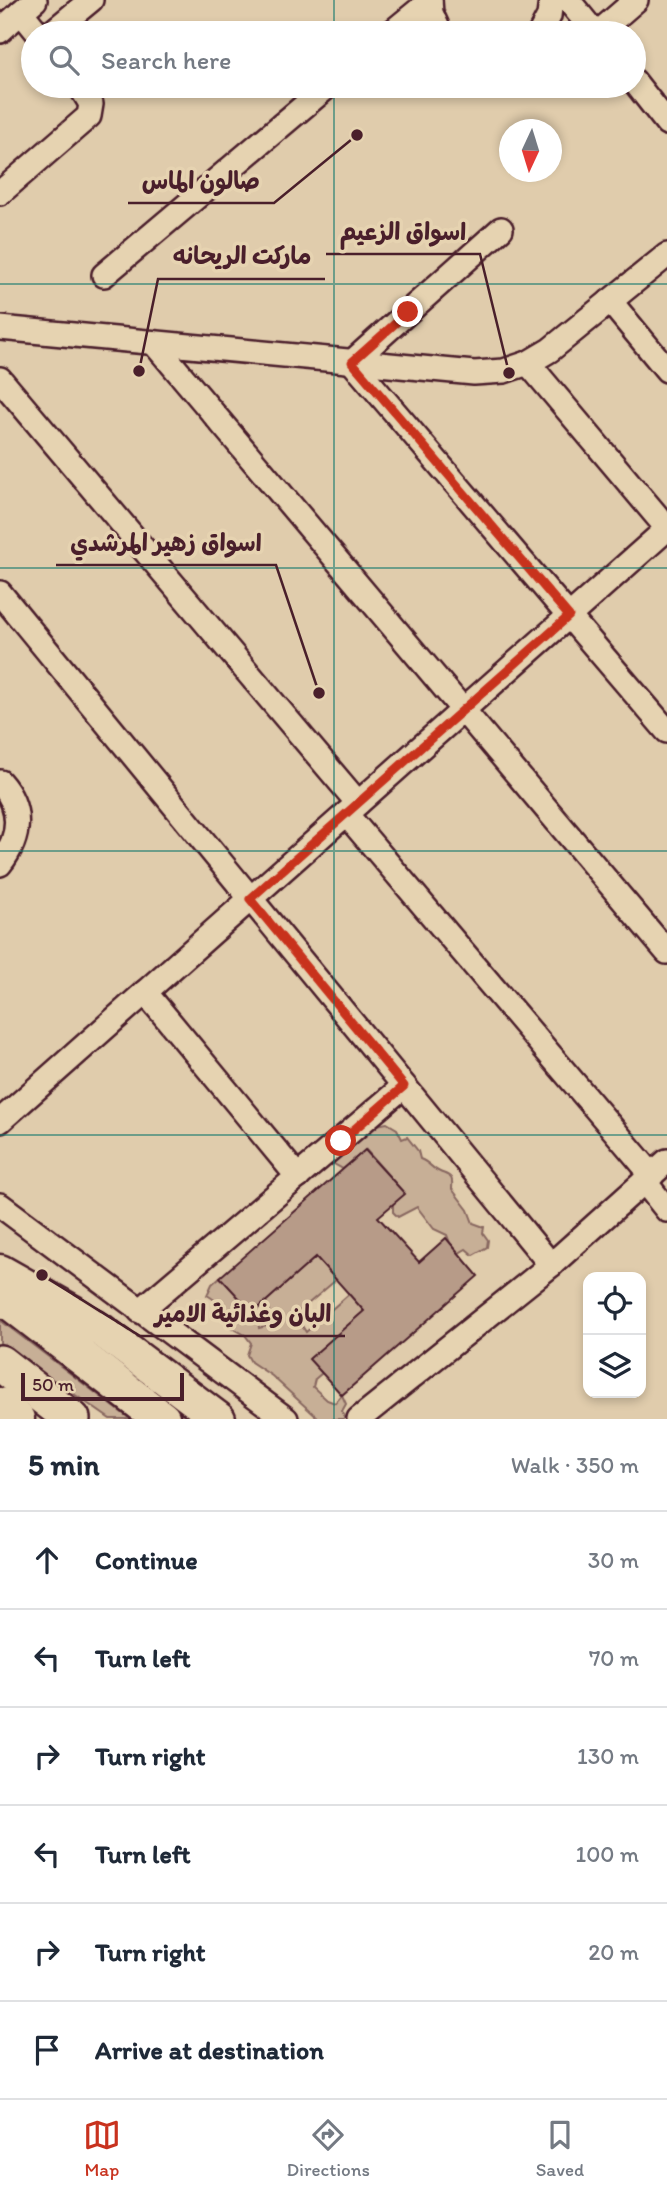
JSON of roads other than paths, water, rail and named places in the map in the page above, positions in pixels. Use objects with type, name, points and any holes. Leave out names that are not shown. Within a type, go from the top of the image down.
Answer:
[{"type":"main road","points":[[0,1294],[162,1419]]},
{"type":"main road","points":[[0,1363],[72,1419]]},
{"type":"street","points":[[66,21],[91,0]]},
{"type":"street","points":[[405,21],[430,0]]},
{"type":"street","points":[[430,0],[435,21]]},
{"type":"street","points":[[546,21],[551,0]]},
{"type":"street","points":[[568,0],[586,21]]},
{"type":"street","points":[[611,21],[636,0]]},
{"type":"street","points":[[0,31],[28,6]]},
{"type":"street","points":[[646,96],[667,123]]},
{"type":"street","points":[[0,193],[89,116],[91,104],[87,98]]},
{"type":"street","points":[[104,275],[314,98]]},
{"type":"street","points":[[352,362],[501,229]]},
{"type":"street","points":[[0,328],[474,373],[504,371],[528,363],[550,350],[667,255]]},
{"type":"street","points":[[610,301],[667,370]]},
{"type":"street","points":[[154,343],[667,952]]},
{"type":"street","points":[[352,362],[667,731]]},
{"type":"street","points":[[0,1121],[667,528],[528,363]]},
{"type":"street","points":[[0,379],[654,1172],[667,1210]]},
{"type":"street","points":[[0,593],[551,1265]]},
{"type":"street","points":[[0,782],[12,797],[16,808],[16,821],[10,848],[0,864]]},
{"type":"street","points":[[145,992],[298,1177]]},
{"type":"street","points":[[140,1311],[404,1086]]},
{"type":"street","points":[[359,1419],[551,1265],[654,1172]]},
{"type":"street","points":[[0,1205],[286,1419]]},
{"type":"street","points":[[0,1271],[102,1331],[219,1419]]},
{"type":"street","points":[[0,1404],[18,1419]]},
{"type":"place","name":"صالون الماس","points":[[357,135]]},
{"type":"place","name":"ماركت الريحانه","points":[[139,371]]},
{"type":"place","name":"اسواق الزعيم","points":[[509,373]]},
{"type":"place","name":"اسواق زهير المرشدي","points":[[319,693]]},
{"type":"place","name":"البان وغذائية الامير","points":[[42,1275]]}]
